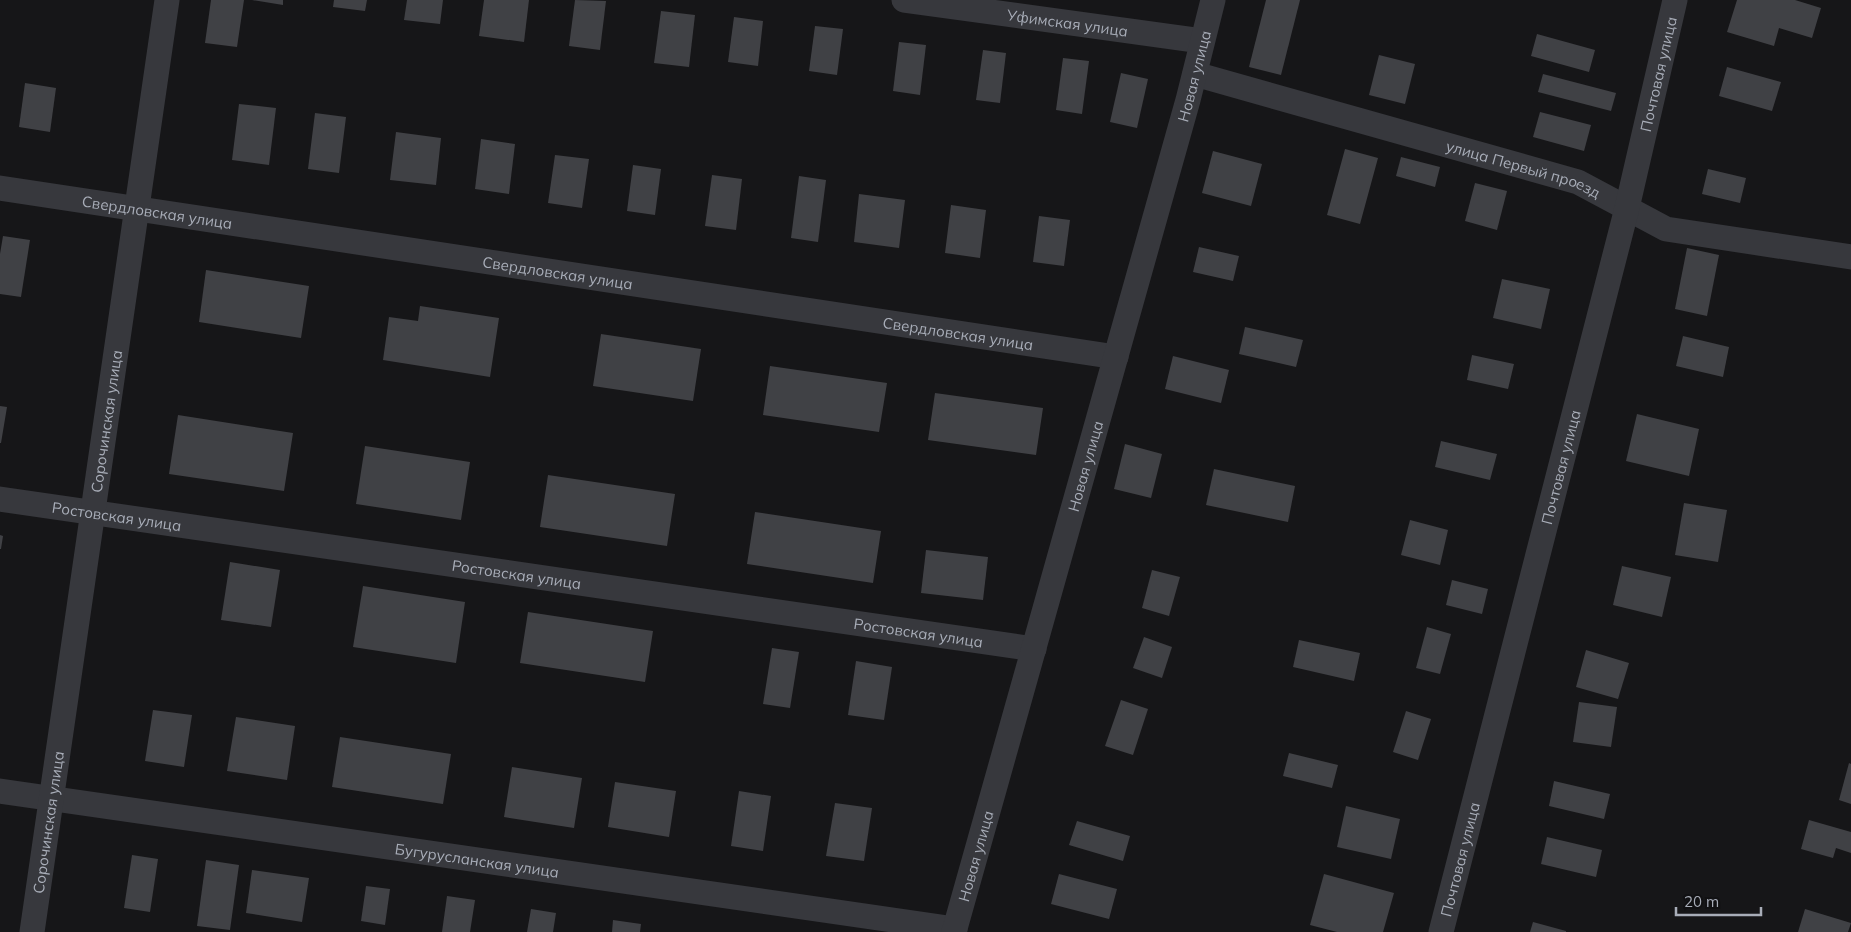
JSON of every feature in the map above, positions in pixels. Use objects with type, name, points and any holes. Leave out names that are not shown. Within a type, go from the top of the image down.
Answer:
[{"type":"street","name":"Сорочинская улица","points":[[32,932],[167,0]]},
{"type":"street","name":"Уфимская улица","points":[[904,0],[1202,42]]},
{"type":"street","name":"Новая улица","points":[[955,930],[1195,74],[1213,0]]},
{"type":"street","name":"Почтовая улица","points":[[1441,932],[1627,208],[1675,0]]},
{"type":"street","name":"улица Первый проезд","points":[[1195,74],[1578,182],[1666,230],[1851,257]]},
{"type":"street","name":"Свердловская улица","points":[[0,188],[1116,357]]},
{"type":"street","name":"Ростовская улица","points":[[0,499],[1034,649]]},
{"type":"street","name":"Бугурусланская улица","points":[[0,791],[955,930]]},
{"type":"building","points":[[211,0],[244,0],[237,47],[205,43]]},
{"type":"building","points":[[252,0],[283,0],[283,5]]},
{"type":"building","points":[[334,0],[367,0],[365,11],[333,7]]},
{"type":"building","points":[[407,0],[443,0],[440,24],[404,20]]},
{"type":"building","points":[[484,0],[529,0],[524,42],[479,36]]},
{"type":"building","points":[[575,0],[606,1],[600,50],[569,46]]},
{"type":"building","points":[[1266,0],[1300,0],[1281,75],[1249,67]]},
{"type":"building","points":[[1737,0],[1795,0],[1821,8],[1812,38],[1779,28],[1774,46],[1727,32]]},
{"type":"building","points":[[661,11],[695,15],[689,67],[654,63]]},
{"type":"building","points":[[734,17],[763,21],[758,66],[728,62]]},
{"type":"building","points":[[815,26],[843,29],[837,75],[809,71]]},
{"type":"building","points":[[1537,34],[1595,50],[1589,72],[1531,56]]},
{"type":"building","points":[[899,42],[926,45],[920,95],[893,91]]},
{"type":"building","points":[[983,50],[1006,53],[1000,103],[976,100]]},
{"type":"building","points":[[1379,55],[1415,64],[1405,104],[1369,95]]},
{"type":"building","points":[[1063,58],[1089,61],[1082,114],[1056,110]]},
{"type":"building","points":[[1727,67],[1781,82],[1772,111],[1719,96]]},
{"type":"building","points":[[1121,73],[1148,79],[1137,128],[1110,122]]},
{"type":"building","points":[[1543,74],[1616,93],[1611,111],[1538,92]]},
{"type":"building","points":[[25,83],[56,88],[50,132],[19,127]]},
{"type":"building","points":[[239,104],[276,108],[269,165],[232,160]]},
{"type":"building","points":[[1540,112],[1591,125],[1584,151],[1533,137]]},
{"type":"building","points":[[315,113],[346,117],[339,173],[308,169]]},
{"type":"building","points":[[396,132],[441,138],[436,185],[390,180]]},
{"type":"building","points":[[481,139],[515,144],[509,194],[475,189]]},
{"type":"building","points":[[1345,149],[1378,158],[1360,224],[1327,215]]},
{"type":"building","points":[[1213,151],[1262,164],[1251,206],[1202,193]]},
{"type":"building","points":[[555,155],[589,159],[582,208],[548,203]]},
{"type":"building","points":[[1401,157],[1440,167],[1435,187],[1396,176]]},
{"type":"building","points":[[633,165],[661,169],[655,215],[627,211]]},
{"type":"building","points":[[1708,169],[1746,178],[1740,203],[1702,194]]},
{"type":"building","points":[[712,175],[742,179],[736,230],[705,226]]},
{"type":"building","points":[[799,176],[826,180],[818,242],[791,238]]},
{"type":"building","points":[[1475,183],[1507,191],[1497,230],[1465,221]]},
{"type":"building","points":[[859,194],[905,200],[899,248],[854,242]]},
{"type":"building","points":[[951,205],[986,210],[980,258],[945,253]]},
{"type":"building","points":[[1039,216],[1070,220],[1064,266],[1033,262]]},
{"type":"building","points":[[3,236],[30,240],[21,297],[0,294],[0,254]]},
{"type":"building","points":[[1199,247],[1239,256],[1233,281],[1193,272]]},
{"type":"building","points":[[1687,248],[1719,255],[1707,316],[1675,309]]},
{"type":"building","points":[[206,270],[309,286],[301,338],[199,322]]},
{"type":"building","points":[[1502,279],[1550,289],[1541,329],[1493,318]]},
{"type":"building","points":[[420,306],[499,318],[490,377],[383,360],[389,317],[418,321]]},
{"type":"building","points":[[1245,327],[1303,340],[1296,367],[1239,354]]},
{"type":"building","points":[[601,334],[701,349],[693,401],[593,386]]},
{"type":"building","points":[[1683,336],[1729,347],[1723,377],[1676,366]]},
{"type":"building","points":[[1472,355],[1514,364],[1508,389],[1467,380]]},
{"type":"building","points":[[1173,356],[1229,370],[1221,403],[1165,389]]},
{"type":"building","points":[[770,366],[887,383],[879,432],[763,415]]},
{"type":"building","points":[[935,393],[1043,408],[1036,455],[928,440]]},
{"type":"building","points":[[0,406],[7,407],[1,443],[0,443]]},
{"type":"building","points":[[1637,414],[1699,429],[1689,476],[1626,461]]},
{"type":"building","points":[[178,415],[293,433],[284,491],[169,474]]},
{"type":"building","points":[[1441,441],[1497,454],[1490,480],[1435,467]]},
{"type":"building","points":[[1125,444],[1162,454],[1151,498],[1114,489]]},
{"type":"building","points":[[365,446],[470,462],[461,520],[356,504]]},
{"type":"building","points":[[1214,469],[1295,486],[1288,522],[1206,505]]},
{"type":"building","points":[[548,475],[675,494],[667,546],[540,527]]},
{"type":"building","points":[[1684,503],[1727,510],[1718,562],[1675,555]]},
{"type":"building","points":[[755,512],[881,531],[873,583],[747,564]]},
{"type":"building","points":[[1410,520],[1448,530],[1440,565],[1401,555]]},
{"type":"building","points":[[0,535],[3,536],[1,549],[0,549]]},
{"type":"building","points":[[926,550],[988,557],[983,600],[921,593]]},
{"type":"building","points":[[230,562],[280,570],[271,627],[221,620]]},
{"type":"building","points":[[1622,566],[1671,577],[1662,617],[1613,605]]},
{"type":"building","points":[[1152,570],[1180,577],[1169,616],[1142,608]]},
{"type":"building","points":[[1452,580],[1488,589],[1482,614],[1446,605]]},
{"type":"building","points":[[363,586],[465,602],[456,663],[353,647]]},
{"type":"building","points":[[528,612],[653,631],[645,682],[520,663]]},
{"type":"building","points":[[1427,627],[1451,634],[1440,674],[1416,668]]},
{"type":"building","points":[[1144,637],[1172,647],[1162,678],[1133,668]]},
{"type":"building","points":[[1299,640],[1360,653],[1354,681],[1293,667]]},
{"type":"building","points":[[772,648],[799,652],[790,708],[763,704]]},
{"type":"building","points":[[1586,650],[1629,663],[1618,699],[1576,687]]},
{"type":"building","points":[[856,661],[892,667],[884,720],[848,715]]},
{"type":"building","points":[[1121,700],[1148,709],[1133,755],[1105,746]]},
{"type":"building","points":[[1579,702],[1617,707],[1611,747],[1573,742]]},
{"type":"building","points":[[153,710],[192,715],[184,767],[145,761]]},
{"type":"building","points":[[1406,711],[1431,719],[1418,760],[1393,752]]},
{"type":"building","points":[[236,717],[295,726],[287,780],[227,771]]},
{"type":"building","points":[[340,737],[451,754],[443,804],[332,787]]},
{"type":"building","points":[[1289,753],[1338,765],[1332,788],[1283,776]]},
{"type":"building","points":[[1849,763],[1851,764],[1851,804],[1839,800]]},
{"type":"building","points":[[512,767],[582,778],[574,828],[504,817]]},
{"type":"building","points":[[1554,781],[1610,794],[1604,819],[1549,806]]},
{"type":"building","points":[[615,782],[676,791],[669,837],[608,827]]},
{"type":"building","points":[[739,791],[771,796],[763,851],[731,846]]},
{"type":"building","points":[[835,803],[872,808],[864,861],[826,856]]},
{"type":"building","points":[[1346,806],[1400,819],[1391,859],[1337,847]]},
{"type":"building","points":[[1809,820],[1851,832],[1851,853],[1836,848],[1833,858],[1801,849]]},
{"type":"building","points":[[1077,821],[1130,836],[1123,861],[1069,845]]},
{"type":"building","points":[[1547,837],[1602,850],[1596,877],[1541,864]]},
{"type":"building","points":[[132,855],[158,859],[150,912],[124,908]]},
{"type":"building","points":[[206,860],[239,865],[230,930],[197,926]]},
{"type":"building","points":[[252,870],[309,878],[302,922],[246,913]]},
{"type":"building","points":[[1059,874],[1117,889],[1109,919],[1051,904]]},
{"type":"building","points":[[1324,874],[1394,893],[1383,932],[1337,932],[1310,925]]},
{"type":"building","points":[[366,886],[390,889],[385,925],[361,921]]},
{"type":"building","points":[[447,896],[475,900],[470,932],[442,932]]},
{"type":"building","points":[[531,909],[556,913],[553,932],[527,932]]},
{"type":"building","points":[[1805,909],[1851,923],[1848,932],[1798,932]]},
{"type":"building","points":[[613,920],[641,924],[640,932],[612,932]]},
{"type":"building","points":[[1533,922],[1566,931],[1566,932],[1530,932]]}]
